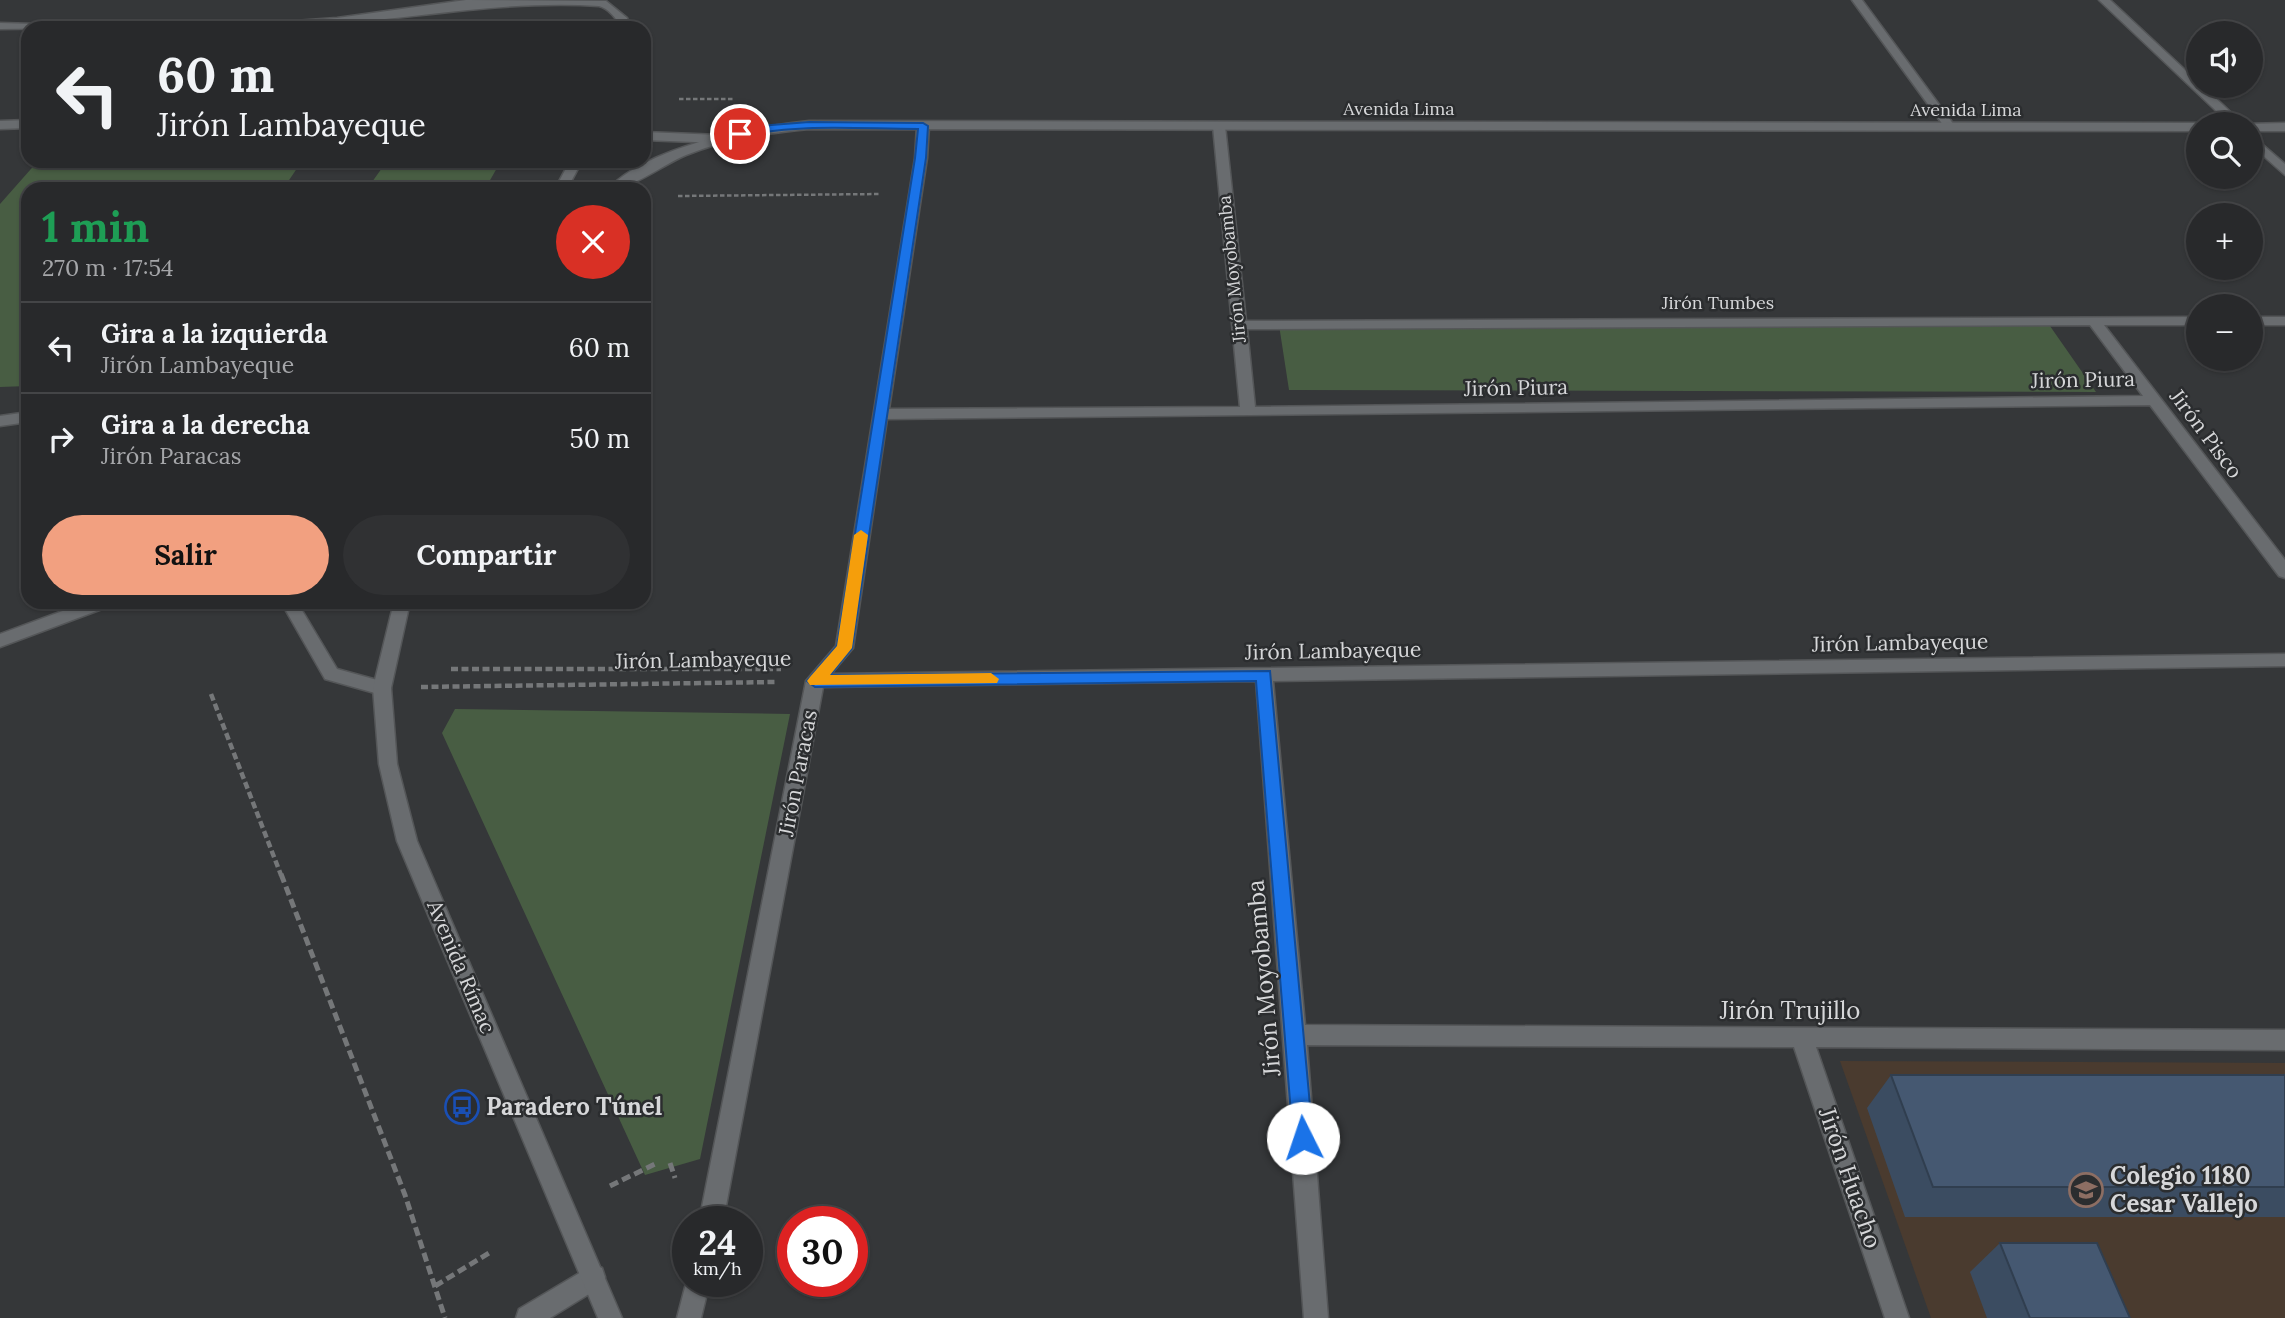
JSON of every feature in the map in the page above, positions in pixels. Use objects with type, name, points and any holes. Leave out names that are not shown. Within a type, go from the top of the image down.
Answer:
[{"type":"street","points":[[337,21],[467,3],[559,0],[606,4],[621,21]]},
{"type":"street","points":[[1857,0],[1950,127]]},
{"type":"street","points":[[2104,0],[2224,112]]},
{"type":"street","points":[[0,26],[21,27]]},
{"type":"street","points":[[0,125],[21,124]]},
{"type":"street","name":"Avenida Lima","points":[[651,165],[682,151],[720,139],[760,129],[809,125],[2186,127]]},
{"type":"street","name":"Jirón Paracas","points":[[714,1206],[821,675],[844,648],[915,194],[923,126]]},
{"type":"street","name":"Jirón Moyobamba","points":[[1219,126],[1248,412]]},
{"type":"street","points":[[2263,127],[2285,127]]},
{"type":"street","points":[[651,137],[720,139]]},
{"type":"street","points":[[2263,150],[2285,171]]},
{"type":"street","name":"Avenida Lima","points":[[624,182],[644,168]]},
{"type":"street","name":"Jirón Pisco","points":[[2094,321],[2285,572]]},
{"type":"street","name":"Jirón Tumbes","points":[[1238,325],[2186,321]]},
{"type":"street","points":[[2263,321],[2285,321]]},
{"type":"street","name":"Jirón Piura","points":[[879,414],[2154,400]]},
{"type":"street","points":[[0,421],[21,418]]},
{"type":"street","points":[[0,641],[85,609]]},
{"type":"street","points":[[293,609],[331,674],[382,688]]},
{"type":"street","name":"Avenida Rímac","points":[[400,609],[382,688],[388,764],[407,841],[610,1318]]},
{"type":"street","name":"Jirón Lambayeque","points":[[821,675],[1264,675],[2285,660]]},
{"type":"street","name":"Jirón Moyobamba","points":[[1264,675],[1316,1318]]},
{"type":"street","name":"Jirón Trujillo","points":[[1295,1035],[2285,1040]]},
{"type":"street","name":"Jirón Huacho","points":[[1802,1038],[1897,1318]]},
{"type":"street","points":[[528,1318],[593,1277]]},
{"type":"street","points":[[689,1318],[694,1297]]},
{"type":"path","points":[[677,196],[915,194]]},
{"type":"path","points":[[451,669],[821,675]]},
{"type":"path","name":"Jirón Lambayeque","points":[[382,688],[821,675]]},
{"type":"path","points":[[211,694],[405,1195],[445,1318]]},
{"type":"path","points":[[610,1186],[655,1164]]},
{"type":"path","points":[[435,1286],[489,1253]]},
{"type":"shaded area","name":"Colegio 1180 Cesar Vallejo","points":[[1840,1061],[2285,1063],[2285,1318],[1931,1318]]},
{"type":"green space","points":[[32,168],[297,168],[288,182],[21,182],[21,386],[0,387],[0,204]]},
{"type":"green space","points":[[382,168],[497,168],[489,182],[372,182]]},
{"type":"green space","points":[[1279,325],[2050,326],[2096,392],[1289,390]]},
{"type":"green space","points":[[455,709],[790,714],[700,1159],[645,1175],[442,733]]},
{"type":"building","points":[[1891,1075],[2285,1075],[2285,1187],[1933,1187]]},
{"type":"building","points":[[2000,1243],[2097,1243],[2130,1318],[2030,1318]]},
{"type":"slow traffic","points":[[861,535],[844,648],[815,681],[991,679]]},
{"type":"place","name":"Paradero Túnel","points":[[462,1107]]},
{"type":"place","name":"Colegio 1180 Cesar Vallejo","points":[[2086,1190]]},
{"type":"route","points":[[740,134],[760,129],[809,125],[923,126],[921,158],[844,648],[815,681],[1264,675],[1303,1138]]}]
